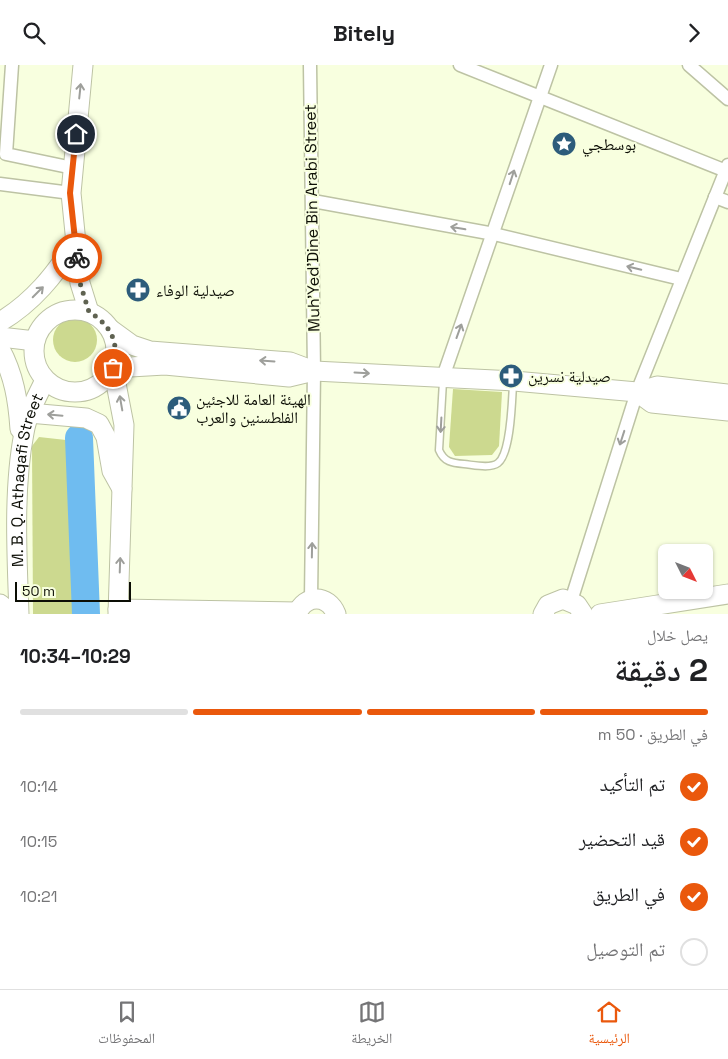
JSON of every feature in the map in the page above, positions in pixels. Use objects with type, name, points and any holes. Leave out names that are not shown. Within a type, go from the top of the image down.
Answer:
[{"type":"main road","points":[[83,65],[70,193],[80,283],[89,312]]},
{"type":"main road","points":[[0,322],[37,294],[58,270],[76,243]]},
{"type":"main road","points":[[110,329],[115,341],[116,355],[113,368],[105,379],[94,388],[82,392],[68,392],[55,388],[37,368],[34,355],[35,341],[40,329],[56,315],[75,310],[89,312],[101,319],[110,329],[132,345],[150,351],[290,363],[314,371],[514,381],[637,392],[657,386],[728,394]]},
{"type":"main road","points":[[0,337],[35,341]]},
{"type":"main road","points":[[0,349],[10,368],[18,396],[21,451]]},
{"type":"main road","points":[[113,368],[165,365],[290,377],[314,371]]},
{"type":"main road","points":[[113,368],[124,425],[118,612],[297,613],[305,602],[311,599],[324,600],[330,603],[336,614],[352,614]]},
{"type":"main road","name":"M. B. Q. Athaqafi Street","points":[[19,614],[16,540],[21,451],[29,413],[45,379]]},
{"type":"main road","points":[[637,392],[652,403],[728,411]]},
{"type":"main road","points":[[29,413],[86,418],[99,424],[106,437],[112,471],[123,492]]},
{"type":"main road","points":[[0,555],[16,540]]},
{"type":"main road","points":[[600,614],[728,594]]},
{"type":"main road","points":[[542,614],[548,605],[555,601],[577,607]]},
{"type":"main road","points":[[0,604],[12,614]]},
{"type":"street","points":[[12,65],[6,155],[73,168]]},
{"type":"street","name":"Muh'Yed'Dine Bin Arabi Street","points":[[310,65],[314,371],[311,599]]},
{"type":"street","points":[[460,65],[727,168],[637,392],[577,607]]},
{"type":"street","points":[[443,377],[551,65]]},
{"type":"street","points":[[689,65],[728,99]]},
{"type":"street","points":[[0,184],[70,193]]},
{"type":"street","points":[[715,197],[728,201]]},
{"type":"street","points":[[313,201],[494,234],[681,279]]},
{"type":"lane","points":[[443,377],[439,450],[447,461],[453,463],[491,466],[504,457],[514,381]]},
{"type":"green space","points":[[75,318],[87,322],[93,328],[97,340],[93,352],[87,358],[75,362],[63,358],[57,352],[53,340],[57,328],[63,322]]},
{"type":"green space","points":[[453,389],[502,392],[499,446],[492,455],[455,456],[449,447]]},
{"type":"green space","points":[[39,437],[66,440],[77,614],[33,614],[32,446]]},
{"type":"waterway","points":[[79,438],[86,614]]},
{"type":"way so far","points":[[77,258],[83,298],[89,312],[101,319],[110,329],[115,341],[116,355],[113,368]]},
{"type":"place","name":"بوسطجي","points":[[564,144]]},
{"type":"place","name":"صيدلية الوفاء","points":[[138,290]]},
{"type":"place","name":"صيدلية نسرين","points":[[511,376]]},
{"type":"place","name":"الهيئة العامة للاجئين الفلطسنين والعرب","points":[[179,408]]},
{"type":"route","points":[[76,134],[70,193],[77,258]]}]
